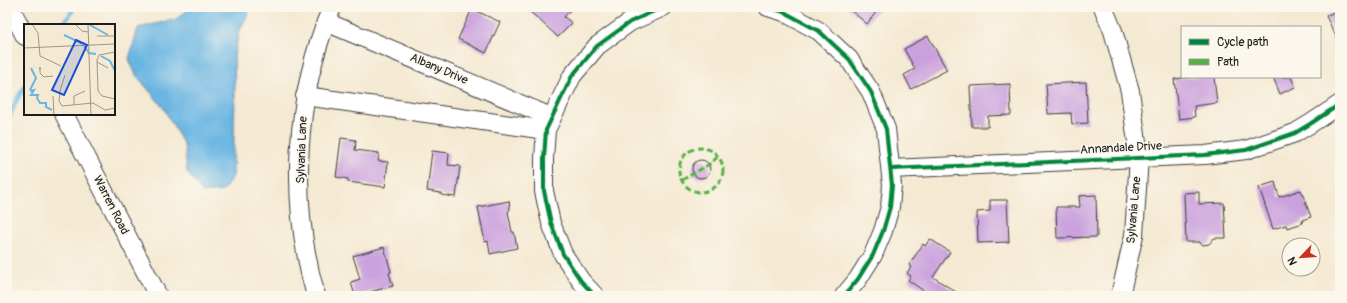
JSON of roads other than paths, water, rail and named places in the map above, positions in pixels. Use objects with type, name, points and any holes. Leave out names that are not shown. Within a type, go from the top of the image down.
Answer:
[{"type":"street","points":[[10,7],[24,34]]},
{"type":"street","points":[[595,296],[581,281],[563,254],[551,223],[544,191],[544,158],[548,123],[572,76],[597,46],[630,22],[663,7]]},
{"type":"street","points":[[768,7],[784,12],[819,31],[849,59],[871,92],[886,129],[892,184],[890,207],[883,231],[873,255],[858,280],[844,296]]},
{"type":"street","name":"Sylvania Lane","points":[[1103,7],[1114,31],[1130,91],[1139,157],[1134,236],[1120,296]]},
{"type":"street","name":"Albany Drive","points":[[329,15],[548,123]]},
{"type":"street","name":"Sylvania Lane","points":[[316,296],[309,273],[301,217],[299,157],[305,96],[314,59],[329,15]]},
{"type":"street","points":[[305,96],[548,123]]},
{"type":"street","name":"Annandale Drive","points":[[891,169],[1205,155],[1246,150],[1295,133],[1340,104]]},
{"type":"street","name":"Warren Road","points":[[65,115],[158,296]]},
{"type":"water","points":[[192,7],[251,7],[239,33],[234,55],[235,94],[233,176],[223,191],[203,193],[187,172],[184,145],[163,107],[136,75],[129,59],[138,28],[176,19]]},
{"type":"waterway","points":[[64,24],[75,7]]},
{"type":"waterway","points":[[7,123],[16,101],[24,88]]}]
